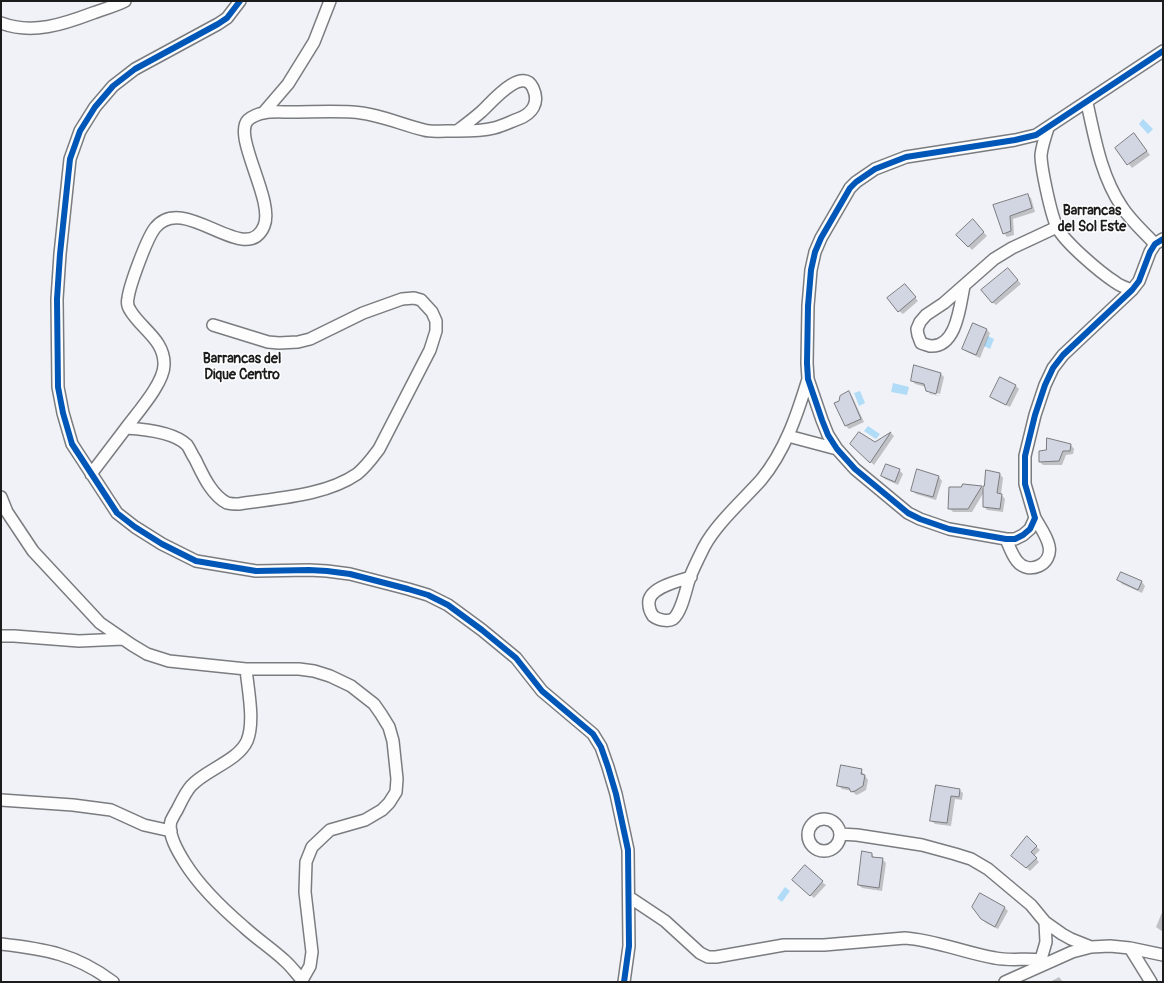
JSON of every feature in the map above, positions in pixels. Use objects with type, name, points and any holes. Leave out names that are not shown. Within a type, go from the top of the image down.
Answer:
[{"type":"street","points":[[1,23],[11,27],[38,28],[64,24],[125,1]]},
{"type":"street","points":[[240,1],[227,18],[135,69],[113,86],[95,107],[80,130],[70,159],[62,232],[57,299],[58,387],[63,413],[72,444],[117,513],[134,527],[162,544],[196,561],[256,571],[309,570],[350,574],[428,595],[448,605],[516,658],[542,691],[593,734],[601,747],[616,794],[628,850],[629,946],[624,982]]},
{"type":"street","points":[[91,474],[147,400],[163,374],[163,355],[156,341],[130,311],[128,304],[128,298],[149,238],[161,222],[174,218],[187,219],[245,241],[253,238],[259,233],[264,225],[266,216],[264,203],[245,139],[245,126],[248,120],[264,112],[288,84],[314,42],[330,1]]},
{"type":"street","points":[[1034,518],[1030,529],[1023,535],[1014,539],[1006,539],[949,529],[925,521],[908,513],[855,469],[837,449],[828,435],[808,379],[808,306],[811,270],[815,252],[821,238],[850,188],[875,169],[906,157],[1027,138],[1036,135],[1087,103],[1163,51]]},
{"type":"street","points":[[264,112],[352,112],[367,114],[427,131],[457,131],[495,128],[528,115],[532,110],[535,102],[534,91],[530,84],[517,82],[509,86],[482,111],[457,131]]},
{"type":"street","points":[[1006,539],[1017,562],[1032,568],[1041,566],[1046,562],[1050,547],[1047,538],[1034,518],[1025,484],[1025,456],[1035,415],[1045,385],[1063,355],[1132,290],[1139,281],[1150,252],[1159,242],[1132,220],[1122,208],[1111,189],[1098,153],[1087,103]]},
{"type":"street","points":[[1048,128],[1041,155],[1042,166],[1057,227],[1066,240],[1103,273],[1114,282],[1132,290]]},
{"type":"street","points":[[964,286],[955,327],[948,339],[940,344],[930,346],[921,343],[917,328],[926,315],[944,303],[994,260],[1012,248],[1057,227]]},
{"type":"street","points":[[126,428],[160,433],[176,438],[187,446],[206,479],[217,494],[228,503],[239,504],[315,492],[328,488],[357,474],[379,449],[430,350],[436,331],[436,320],[432,312],[421,300],[414,298],[402,298],[363,313],[310,339],[298,342],[268,342],[213,325]]},
{"type":"street","points":[[691,577],[704,547],[712,534],[762,479],[788,436],[808,379]]},
{"type":"street","points":[[788,436],[837,449]]},
{"type":"street","points":[[1,497],[7,512],[33,552],[100,623],[147,654],[169,661],[246,669],[299,669],[330,676],[351,686],[374,704],[389,727],[394,741],[397,779],[396,792],[389,803],[382,810],[365,820],[330,830],[312,847],[306,862],[305,892],[312,952],[310,966],[302,981],[285,960],[244,927],[208,892],[185,863],[173,840],[171,831],[171,821],[191,786],[223,764],[246,743],[250,733],[251,720],[246,669]]},
{"type":"street","points":[[1,636],[79,641],[123,639]]},
{"type":"street","points":[[1,800],[111,810],[144,825],[171,831]]},
{"type":"street","points":[[840,834],[857,835],[922,845],[971,860],[988,869],[1031,905],[1045,922],[1071,939],[1091,947]]},
{"type":"street","points":[[629,897],[665,921],[700,953],[708,957],[716,957],[784,945],[824,945],[917,938],[997,959],[1039,964]]},
{"type":"street","points":[[1039,964],[1046,942],[1045,922]]},
{"type":"street","points":[[1,944],[55,952],[67,956],[88,966],[113,982]]},
{"type":"street","points":[[1005,982],[1039,964],[1091,947],[1110,946],[1130,948],[1163,955]]},
{"type":"street","points":[[1130,948],[1151,982]]},
{"type":"water","points":[[1143,119],[1153,129],[1148,134],[1139,124]]},
{"type":"water","points":[[988,336],[994,339],[990,349],[984,346]]},
{"type":"water","points":[[893,383],[909,387],[907,395],[891,392]]},
{"type":"water","points":[[860,391],[865,403],[859,406],[854,393]]},
{"type":"water","points":[[868,426],[880,434],[876,439],[864,431]]},
{"type":"water","points":[[785,887],[790,891],[782,902],[777,898]]},
{"type":"building","points":[[1134,133],[1147,151],[1127,165],[1115,148]]},
{"type":"building","points":[[1028,194],[1032,208],[1010,216],[1011,231],[1003,234],[993,205]]},
{"type":"building","points":[[973,219],[984,232],[968,247],[956,235]]},
{"type":"building","points":[[1008,268],[1018,280],[992,303],[981,290]]},
{"type":"building","points":[[905,284],[916,297],[898,312],[887,298]]},
{"type":"building","points":[[973,323],[987,329],[976,355],[962,349]]},
{"type":"building","points":[[914,365],[941,373],[936,394],[926,391],[924,384],[911,381]]},
{"type":"building","points":[[1000,377],[1016,385],[1006,405],[990,397]]},
{"type":"building","points":[[849,391],[861,419],[845,426],[834,403],[839,401],[840,396]]},
{"type":"building","points":[[859,432],[875,442],[891,432],[870,463],[850,444]]},
{"type":"building","points":[[1047,438],[1071,444],[1070,451],[1063,451],[1059,461],[1039,462],[1039,451],[1046,450]]},
{"type":"building","points":[[886,464],[900,469],[895,482],[881,476]]},
{"type":"building","points":[[917,469],[939,476],[933,497],[911,491]]},
{"type":"building","points":[[986,470],[1000,473],[997,493],[1002,494],[1000,509],[983,507],[983,486]]},
{"type":"building","points":[[963,484],[982,486],[968,509],[948,509],[949,487],[961,487]]},
{"type":"building","points":[[1121,572],[1142,581],[1138,590],[1117,580]]},
{"type":"building","points":[[841,765],[862,769],[861,774],[865,775],[863,786],[851,792],[849,788],[837,786]]},
{"type":"building","points":[[936,785],[960,789],[959,797],[951,796],[947,823],[930,821]]},
{"type":"building","points":[[1027,836],[1037,846],[1031,852],[1037,858],[1026,868],[1011,856]]},
{"type":"building","points":[[862,851],[872,853],[872,857],[883,858],[879,888],[858,885]]},
{"type":"building","points":[[805,865],[823,881],[810,896],[792,880]]},
{"type":"building","points":[[980,893],[1005,907],[995,927],[981,919],[972,907]]},
{"type":"cycle path","points":[[240,1],[227,18],[135,69],[113,86],[95,107],[80,131],[70,159],[57,299],[58,387],[63,413],[72,444],[117,513],[135,527],[162,544],[196,561],[256,571],[309,570],[350,574],[428,595],[448,605],[516,658],[542,691],[593,734],[601,747],[608,767],[616,794],[628,850],[629,946],[624,982]]},
{"type":"cycle path","points":[[1163,51],[1036,135],[1015,140],[906,157],[875,169],[850,188],[821,238],[815,252],[811,270],[808,306],[808,379],[828,435],[837,449],[855,469],[908,513],[920,519],[949,529],[1006,539],[1015,539],[1023,535],[1030,529],[1035,518],[1025,484],[1025,456],[1035,415],[1045,385],[1053,368],[1063,355],[1132,290],[1139,281],[1150,252],[1155,244],[1163,239]]},
{"type":"district","name":"Barrancas del Sol Este","points":[[1092,220]]},
{"type":"district","name":"Barrancas del Dique Centro","points":[[242,368]]}]
